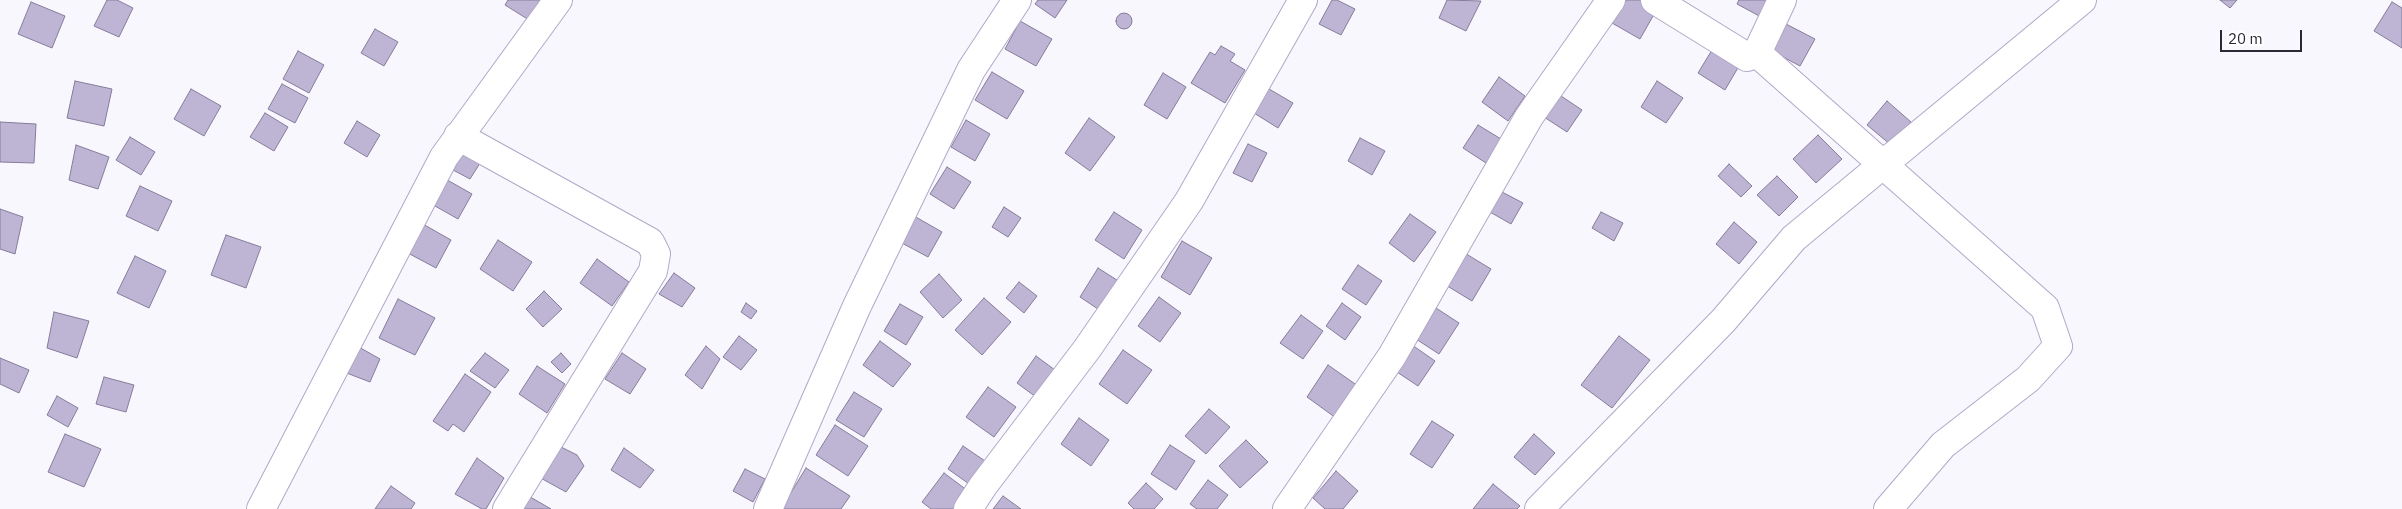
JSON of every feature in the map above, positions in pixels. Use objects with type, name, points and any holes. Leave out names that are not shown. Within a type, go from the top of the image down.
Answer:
[{"type":"street","points":[[261,509],[444,157],[558,0]]},
{"type":"street","points":[[768,509],[857,306],[971,70],[1017,0]]},
{"type":"street","points":[[968,509],[983,486],[1087,349],[1189,201],[1303,0]]},
{"type":"street","points":[[1287,509],[1392,356],[1529,117],[1611,0]]},
{"type":"street","points":[[1655,0],[1747,56],[1757,54]]},
{"type":"street","points":[[1757,54],[1782,0]]},
{"type":"street","points":[[1539,509],[1722,321],[1794,238],[2082,0]]},
{"type":"street","points":[[1757,54],[2046,308],[2058,346],[2028,379],[1943,445],[1888,509]]},
{"type":"street","points":[[458,136],[650,242],[656,254],[653,272],[506,509]]},
{"type":"building","points":[[107,0],[117,0],[133,8],[119,37],[94,26]]},
{"type":"building","points":[[508,0],[541,0],[529,20],[505,5]]},
{"type":"building","points":[[1038,0],[1067,0],[1055,18],[1035,4]]},
{"type":"building","points":[[1332,0],[1337,0],[1355,9],[1341,35],[1319,24]]},
{"type":"building","points":[[1447,0],[1481,1],[1466,31],[1439,18]]},
{"type":"building","points":[[1626,0],[1642,0],[1657,9],[1640,39],[1612,23]]},
{"type":"building","points":[[1739,0],[1773,0],[1763,18],[1737,4]]},
{"type":"building","points":[[2220,0],[2237,0],[2230,8]]},
{"type":"building","points":[[31,2],[65,16],[52,48],[18,34]]},
{"type":"building","points":[[2392,2],[2402,8],[2402,48],[2374,31]]},
{"type":"building","points":[[1124,13],[1130,15],[1132,21],[1130,27],[1124,29],[1118,27],[1116,21],[1118,15]]},
{"type":"building","points":[[1020,21],[1052,39],[1036,66],[1005,49]]},
{"type":"building","points":[[1784,23],[1815,39],[1800,66],[1770,50]]},
{"type":"building","points":[[375,29],[398,42],[384,66],[361,53]]},
{"type":"building","points":[[1221,46],[1235,54],[1230,61],[1245,70],[1225,103],[1191,83],[1210,52],[1215,55]]},
{"type":"building","points":[[1712,50],[1739,66],[1725,90],[1698,73]]},
{"type":"building","points":[[298,51],[324,65],[309,93],[283,79]]},
{"type":"building","points":[[992,72],[1024,91],[1007,119],[975,100]]},
{"type":"building","points":[[1163,73],[1186,87],[1167,119],[1144,105]]},
{"type":"building","points":[[1499,77],[1525,96],[1508,121],[1482,102]]},
{"type":"building","points":[[75,81],[112,89],[104,126],[67,118]]},
{"type":"building","points":[[1657,81],[1683,98],[1666,123],[1641,107]]},
{"type":"building","points":[[282,84],[308,98],[295,123],[268,109]]},
{"type":"building","points":[[191,89],[221,106],[204,136],[174,119]]},
{"type":"building","points":[[1269,89],[1293,103],[1278,128],[1254,113]]},
{"type":"building","points":[[1558,94],[1582,110],[1567,132],[1544,117]]},
{"type":"building","points":[[1887,101],[1911,122],[1891,145],[1867,125]]},
{"type":"building","points":[[265,113],[288,127],[274,151],[250,137]]},
{"type":"building","points":[[1089,118],[1115,137],[1090,171],[1065,153]]},
{"type":"building","points":[[966,120],[990,134],[975,161],[951,147]]},
{"type":"building","points":[[357,121],[380,135],[367,157],[344,143]]},
{"type":"building","points":[[0,122],[36,124],[34,163],[0,162]]},
{"type":"building","points":[[1478,125],[1501,139],[1486,163],[1463,148]]},
{"type":"building","points":[[1818,135],[1842,159],[1816,183],[1793,159]]},
{"type":"building","points":[[130,137],[155,152],[141,175],[116,160]]},
{"type":"building","points":[[1360,138],[1385,151],[1372,175],[1348,161]]},
{"type":"building","points":[[1248,144],[1267,153],[1252,182],[1233,173]]},
{"type":"building","points":[[76,145],[109,157],[98,189],[69,180]]},
{"type":"building","points":[[465,150],[482,160],[470,179],[453,170]]},
{"type":"building","points":[[1729,164],[1752,186],[1741,197],[1718,176]]},
{"type":"building","points":[[947,167],[971,182],[954,209],[930,194]]},
{"type":"building","points":[[1777,176],[1798,197],[1779,216],[1757,195]]},
{"type":"building","points":[[442,177],[472,194],[458,219],[428,202]]},
{"type":"building","points":[[140,186],[172,201],[158,231],[126,216]]},
{"type":"building","points":[[1502,192],[1523,203],[1511,224],[1490,212]]},
{"type":"building","points":[[1004,207],[1021,218],[1008,237],[992,227]]},
{"type":"building","points":[[0,209],[23,217],[15,254],[0,249]]},
{"type":"building","points":[[1114,212],[1142,230],[1124,259],[1095,240]]},
{"type":"building","points":[[1601,212],[1623,223],[1614,241],[1592,228]]},
{"type":"building","points":[[1410,214],[1436,232],[1414,262],[1389,243]]},
{"type":"building","points":[[914,216],[942,232],[928,257],[900,242]]},
{"type":"building","points":[[1734,222],[1757,242],[1739,264],[1716,244]]},
{"type":"building","points":[[421,223],[451,240],[436,268],[406,252]]},
{"type":"building","points":[[226,235],[261,247],[246,288],[211,275]]},
{"type":"building","points":[[498,240],[532,262],[513,291],[480,269]]},
{"type":"building","points":[[1182,241],[1212,258],[1190,295],[1161,277]]},
{"type":"building","points":[[1463,252],[1491,269],[1472,301],[1444,284]]},
{"type":"building","points":[[135,256],[166,271],[149,308],[117,293]]},
{"type":"building","points":[[597,259],[629,282],[612,306],[580,283]]},
{"type":"building","points":[[1358,265],[1382,281],[1366,305],[1342,289]]},
{"type":"building","points":[[1098,268],[1120,282],[1101,311],[1080,297]]},
{"type":"building","points":[[674,273],[695,288],[682,307],[659,294]]},
{"type":"building","points":[[939,274],[962,300],[943,318],[920,292]]},
{"type":"building","points":[[1019,282],[1037,296],[1024,313],[1006,298]]},
{"type":"building","points":[[544,291],[562,309],[543,327],[526,309]]},
{"type":"building","points":[[1159,297],[1181,313],[1160,342],[1138,326]]},
{"type":"building","points":[[984,298],[1011,322],[982,355],[955,330]]},
{"type":"building","points":[[398,299],[435,318],[415,355],[379,338]]},
{"type":"building","points":[[746,303],[757,311],[751,319],[741,312]]},
{"type":"building","points":[[1342,303],[1361,317],[1345,340],[1326,326]]},
{"type":"building","points":[[900,304],[923,317],[906,345],[884,331]]},
{"type":"building","points":[[1436,308],[1459,323],[1439,354],[1416,339]]},
{"type":"building","points":[[54,312],[89,321],[77,358],[47,348]]},
{"type":"building","points":[[1301,315],[1323,331],[1303,359],[1280,343]]},
{"type":"building","points":[[739,336],[757,350],[741,370],[723,357]]},
{"type":"building","points":[[1619,336],[1650,360],[1612,408],[1581,385]]},
{"type":"building","points":[[880,341],[911,364],[893,387],[863,365]]},
{"type":"building","points":[[1412,345],[1435,361],[1418,386],[1394,370]]},
{"type":"building","points":[[357,346],[380,359],[370,382],[344,372]]},
{"type":"building","points":[[706,346],[720,359],[702,389],[685,375]]},
{"type":"building","points":[[1123,350],[1152,370],[1127,404],[1099,384]]},
{"type":"building","points":[[485,353],[509,370],[495,388],[470,371]]},
{"type":"building","points":[[561,353],[571,364],[562,373],[551,362]]},
{"type":"building","points":[[622,353],[646,369],[630,394],[605,379]]},
{"type":"building","points":[[1036,356],[1059,373],[1040,400],[1017,383]]},
{"type":"building","points":[[0,358],[29,370],[19,393],[0,384]]},
{"type":"building","points":[[1328,365],[1358,386],[1336,418],[1307,397]]},
{"type":"building","points":[[537,366],[565,384],[547,413],[519,394]]},
{"type":"building","points":[[465,374],[491,392],[464,432],[453,424],[448,431],[433,421]]},
{"type":"building","points":[[104,377],[134,385],[126,412],[96,404]]},
{"type":"building","points":[[988,387],[1016,407],[994,437],[966,417]]},
{"type":"building","points":[[854,392],[882,409],[864,437],[836,420]]},
{"type":"building","points":[[57,396],[78,408],[68,427],[47,415]]},
{"type":"building","points":[[1209,409],[1230,427],[1206,454],[1185,436]]},
{"type":"building","points":[[1079,418],[1109,440],[1091,466],[1061,444]]},
{"type":"building","points":[[1432,421],[1454,435],[1432,468],[1410,454]]},
{"type":"building","points":[[835,425],[868,446],[848,476],[816,455]]},
{"type":"building","points":[[65,434],[101,449],[84,487],[48,472]]},
{"type":"building","points":[[1534,434],[1555,453],[1535,475],[1514,457]]},
{"type":"building","points":[[1246,440],[1268,462],[1240,488],[1219,466]]},
{"type":"building","points":[[557,445],[577,455],[584,466],[566,492],[537,476]]},
{"type":"building","points":[[1170,445],[1195,461],[1176,490],[1151,474]]},
{"type":"building","points":[[963,446],[988,463],[972,486],[948,469]]},
{"type":"building","points":[[624,448],[654,470],[640,488],[611,470]]},
{"type":"building","points":[[477,458],[504,478],[486,509],[482,509],[455,494]]},
{"type":"building","points":[[806,468],[850,496],[841,509],[781,509]]},
{"type":"building","points":[[745,469],[765,479],[753,502],[733,491]]},
{"type":"building","points":[[1336,471],[1358,491],[1343,509],[1325,509],[1313,498]]},
{"type":"building","points":[[944,473],[972,494],[961,509],[931,509],[922,502]]},
{"type":"building","points":[[1208,480],[1228,495],[1217,509],[1197,509],[1190,504]]},
{"type":"building","points":[[1146,483],[1163,499],[1154,509],[1134,509],[1128,503]]},
{"type":"building","points":[[1493,484],[1520,506],[1517,509],[1473,509]]},
{"type":"building","points":[[391,486],[415,503],[411,509],[375,509]]},
{"type":"building","points":[[525,494],[551,509],[517,509]]},
{"type":"building","points":[[1003,496],[1021,509],[993,509]]}]
